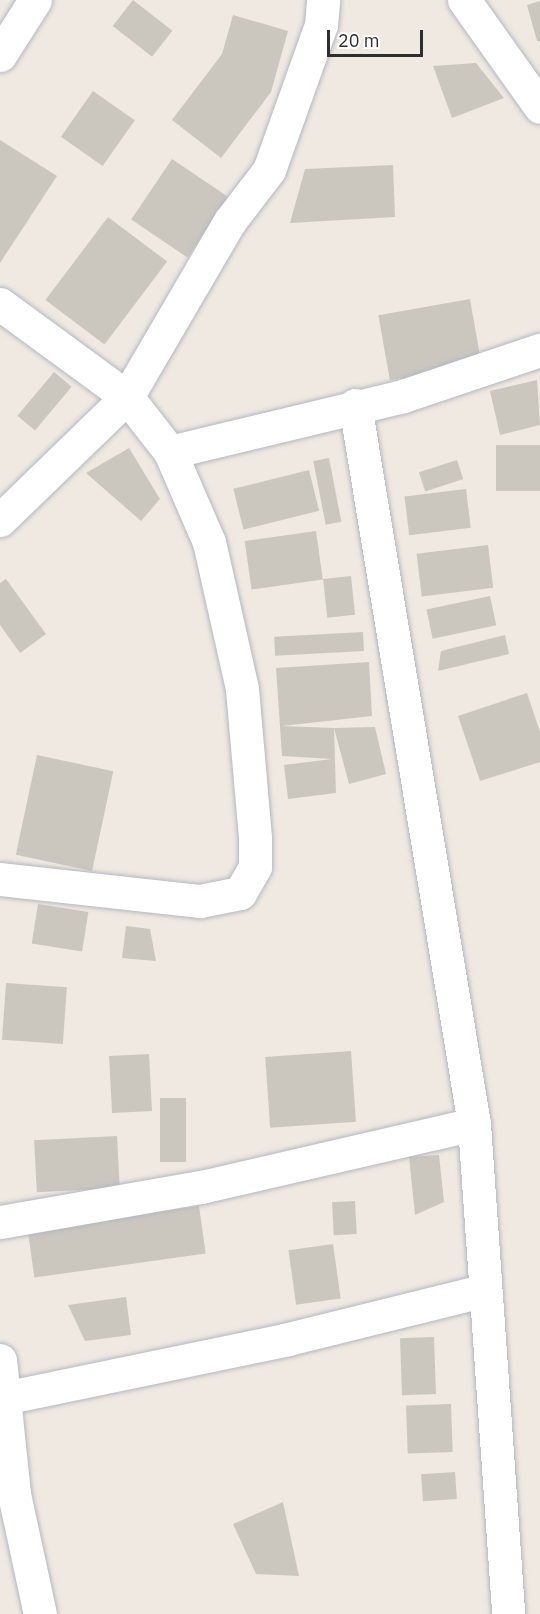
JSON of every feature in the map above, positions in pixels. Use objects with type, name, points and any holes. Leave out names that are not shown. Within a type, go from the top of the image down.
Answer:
[{"type":"street","points":[[0,55],[35,0]]},
{"type":"street","points":[[0,520],[127,398],[230,221],[269,170],[321,25],[323,0]]},
{"type":"street","points":[[464,0],[540,107]]},
{"type":"street","points":[[0,304],[127,398],[170,452],[209,542],[242,689],[255,867],[240,893],[200,901],[0,879]]},
{"type":"street","points":[[170,452],[355,405],[403,396],[540,350]]},
{"type":"street","points":[[355,405],[474,1124],[482,1291],[508,1614]]},
{"type":"street","points":[[0,1222],[201,1187],[474,1124]]},
{"type":"street","points":[[4,1398],[288,1339],[482,1291]]},
{"type":"street","points":[[0,1360],[4,1398],[7,1494],[40,1614]]},
{"type":"building","points":[[133,0],[172,31],[152,57],[113,26]]},
{"type":"building","points":[[540,1],[540,41],[537,41],[527,5]]},
{"type":"building","points":[[233,15],[288,31],[271,92],[221,158],[172,120],[222,54]]},
{"type":"building","points":[[476,63],[504,98],[452,118],[433,66]]},
{"type":"building","points":[[93,91],[135,120],[103,166],[61,137]]},
{"type":"building","points":[[0,140],[57,176],[0,263]]},
{"type":"building","points":[[172,159],[228,197],[188,258],[131,220]]},
{"type":"building","points":[[393,165],[395,217],[290,223],[305,169]]},
{"type":"building","points":[[108,217],[167,262],[105,345],[45,300]]},
{"type":"building","points":[[470,299],[481,364],[390,380],[378,315]]},
{"type":"building","points":[[54,372],[72,387],[35,430],[17,416]]},
{"type":"building","points":[[537,380],[540,425],[500,435],[490,391]]},
{"type":"building","points":[[496,445],[540,445],[540,491],[496,491]]},
{"type":"building","points":[[129,448],[160,499],[141,521],[86,473]]},
{"type":"building","points":[[329,458],[341,522],[326,525],[313,461]]},
{"type":"building","points":[[457,460],[463,479],[425,491],[419,472]]},
{"type":"building","points":[[309,470],[319,511],[243,530],[233,489]]},
{"type":"building","points":[[466,489],[471,528],[409,535],[404,497]]},
{"type":"building","points":[[316,531],[323,580],[252,590],[245,541]]},
{"type":"building","points":[[488,545],[493,588],[422,596],[417,554]]},
{"type":"building","points":[[351,576],[355,615],[327,618],[323,579]]},
{"type":"building","points":[[6,579],[46,634],[20,653],[0,625],[0,583]]},
{"type":"building","points":[[490,596],[496,625],[433,639],[426,610]]},
{"type":"building","points":[[363,632],[364,651],[275,656],[274,637]]},
{"type":"building","points":[[505,635],[509,654],[438,671],[441,651]]},
{"type":"building","points":[[369,662],[372,716],[282,726],[334,728],[336,793],[288,799],[284,765],[332,759],[282,756],[276,668]]},
{"type":"building","points":[[527,693],[540,732],[540,762],[480,781],[458,716]]},
{"type":"building","points":[[375,727],[386,774],[349,784],[334,728]]},
{"type":"building","points":[[37,755],[113,771],[92,871],[16,855]]},
{"type":"building","points":[[38,904],[88,912],[82,951],[32,944]]},
{"type":"building","points":[[126,926],[150,929],[156,961],[122,958]]},
{"type":"building","points":[[6,983],[67,987],[63,1044],[2,1040]]},
{"type":"building","points":[[351,1051],[356,1122],[270,1128],[265,1057]]},
{"type":"building","points":[[149,1054],[152,1111],[112,1113],[109,1056]]},
{"type":"building","points":[[160,1098],[186,1098],[186,1162],[160,1162]]},
{"type":"building","points":[[117,1136],[120,1188],[37,1192],[34,1140]]},
{"type":"building","points":[[439,1155],[444,1202],[415,1215],[409,1157]]},
{"type":"building","points":[[355,1201],[357,1234],[334,1235],[332,1202]]},
{"type":"building","points":[[199,1206],[206,1254],[34,1278],[28,1230]]},
{"type":"building","points":[[333,1244],[341,1298],[296,1305],[288,1250]]},
{"type":"building","points":[[126,1297],[131,1335],[85,1341],[68,1305]]},
{"type":"building","points":[[434,1337],[436,1394],[402,1395],[400,1338]]},
{"type":"building","points":[[451,1404],[453,1452],[408,1454],[406,1406]]},
{"type":"building","points":[[455,1472],[457,1499],[423,1501],[421,1474]]},
{"type":"building","points":[[283,1502],[299,1576],[256,1574],[233,1524]]}]
